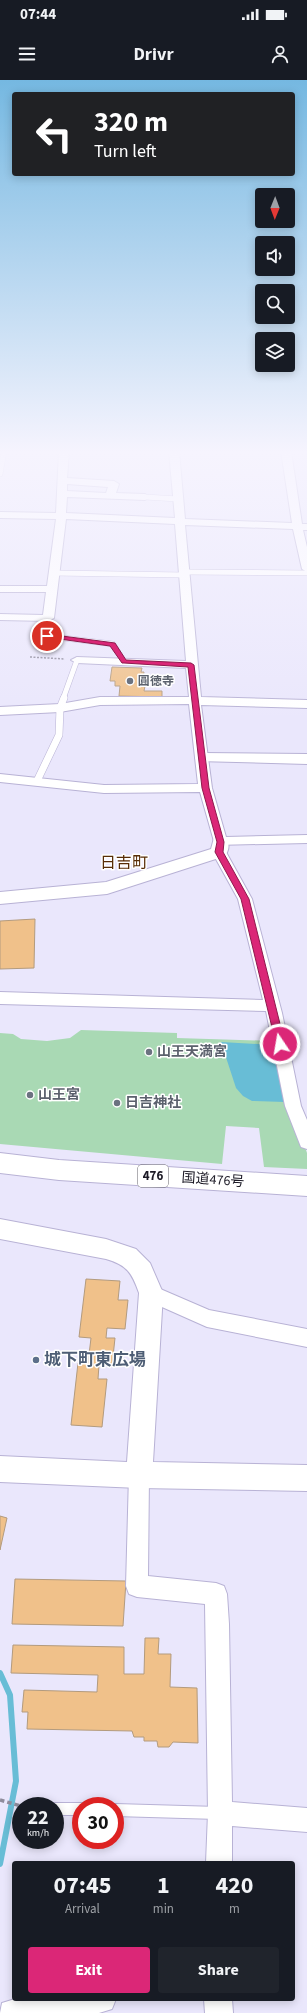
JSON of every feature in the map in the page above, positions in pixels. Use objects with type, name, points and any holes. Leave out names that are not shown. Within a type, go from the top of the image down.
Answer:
[{"type":"highway","name":"国道476号","points":[[0,1163],[59,1170],[307,1186]]},
{"type":"street","points":[[0,617],[48,618],[58,541]]},
{"type":"street","points":[[181,541],[191,665],[203,758],[205,788],[220,847],[245,899],[272,1006],[293,1106],[307,1142]]},
{"type":"street","points":[[304,541],[307,570]]},
{"type":"street","points":[[0,589],[52,589]]},
{"type":"street","points":[[77,660],[191,665]]},
{"type":"street","points":[[0,711],[60,708],[100,701],[162,700],[307,704]]},
{"type":"street","points":[[203,758],[307,759]]},
{"type":"street","points":[[0,778],[104,789],[205,788]]},
{"type":"street","points":[[0,898],[107,888],[220,847],[307,839]]},
{"type":"street","points":[[0,998],[272,1006]]},
{"type":"street","points":[[0,1229],[106,1249],[128,1256],[142,1270],[151,1293],[139,1475],[137,1586],[216,1594],[218,1624],[219,1861]]},
{"type":"street","points":[[151,1293],[207,1318],[307,1338]]},
{"type":"street","points":[[0,1469],[139,1475],[307,1478]]},
{"type":"street","points":[[220,1813],[307,1820]]},
{"type":"street","points":[[12,2013],[89,2001]]},
{"type":"street","points":[[218,2001],[219,2013]]},
{"type":"lane","points":[[54,573],[307,573]]},
{"type":"lane","points":[[48,618],[47,636],[113,644],[124,662]]},
{"type":"lane","points":[[37,781],[59,735],[60,708],[77,660]]},
{"type":"lane","points":[[124,1810],[220,1813]]},
{"type":"path","points":[[30,657],[77,660]]},
{"type":"path","points":[[0,1800],[12,1803]]},
{"type":"green space","points":[[81,1030],[177,1033],[177,1038],[276,1041],[290,1108],[307,1153],[307,1169],[264,1167],[259,1128],[226,1126],[222,1164],[0,1144],[0,1033],[13,1034],[21,1039],[47,1041],[70,1038]]},
{"type":"water","points":[[221,1042],[274,1045],[285,1102],[252,1101],[243,1096],[236,1088]]},
{"type":"building","points":[[112,667],[142,668],[141,672],[144,672],[143,680],[140,680],[138,686],[145,686],[144,691],[162,691],[162,697],[119,696],[120,686],[115,686],[115,681],[110,681]]},
{"type":"building","points":[[35,919],[34,968],[0,969],[0,921]]},
{"type":"building","points":[[86,1279],[120,1281],[118,1300],[128,1300],[125,1329],[107,1328],[106,1338],[115,1338],[112,1366],[99,1365],[98,1379],[107,1379],[102,1427],[71,1425],[78,1363],[88,1363],[91,1338],[79,1337]]},
{"type":"building","points":[[0,1516],[7,1518],[0,1550]]},
{"type":"building","points":[[15,1579],[126,1581],[123,1626],[12,1624]]},
{"type":"building","points":[[145,1638],[159,1638],[158,1654],[171,1654],[170,1687],[197,1688],[198,1743],[173,1742],[169,1747],[158,1747],[157,1741],[144,1741],[144,1737],[134,1737],[132,1731],[27,1729],[28,1712],[22,1712],[24,1690],[97,1692],[98,1675],[11,1673],[13,1645],[124,1647],[124,1674],[144,1674]]},
{"type":"waterway","points":[[0,1673],[10,1695],[16,1781],[0,1864]]},
{"type":"place","name":"圓徳寺","points":[[130,681]]},
{"type":"place","name":"山王天満宮","points":[[149,1052]]},
{"type":"place","name":"山王宮","points":[[30,1095]]},
{"type":"place","name":"日吉神社","points":[[117,1103]]},
{"type":"place","name":"城下町東広場","points":[[36,1360]]},
{"type":"district","name":"日吉町","points":[[124,863]]},
{"type":"route","points":[[47,636],[113,644],[124,662],[191,665],[203,758],[205,788],[220,842],[219,852],[245,899],[274,1013],[280,1044]]}]
